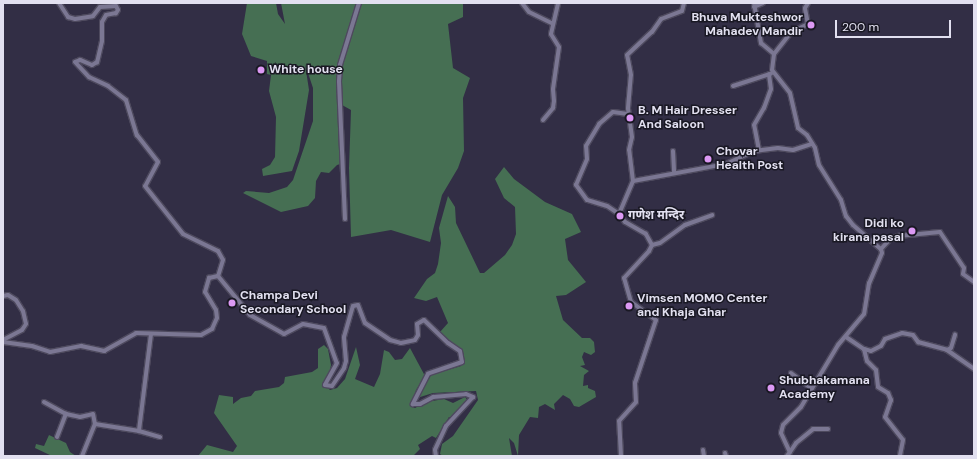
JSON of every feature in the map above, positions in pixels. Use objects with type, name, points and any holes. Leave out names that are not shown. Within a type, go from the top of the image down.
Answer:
[{"type":"street","points":[[60,3],[68,17],[74,19],[93,16],[100,7],[116,6],[118,10],[116,13],[106,15],[102,22],[102,41],[97,62],[92,65],[80,60],[75,62],[89,77],[108,86],[126,100],[137,135],[158,162],[145,186],[184,234],[218,251],[222,260],[218,276]]},
{"type":"street","points":[[345,220],[339,81],[340,65],[358,3]]},
{"type":"street","points":[[522,3],[529,12],[552,23]]},
{"type":"street","points":[[543,120],[553,108],[554,75],[559,47],[551,34],[552,23],[558,3]]},
{"type":"street","points":[[619,214],[633,181],[629,150],[632,137],[628,114],[631,75],[627,55],[652,32],[661,19],[682,11],[684,3]]},
{"type":"street","points":[[763,3],[754,5],[761,43],[774,54]]},
{"type":"street","points":[[759,150],[754,125],[772,89],[771,74],[774,54],[791,32],[808,24],[805,8],[808,3]]},
{"type":"street","points":[[733,86],[771,74]]},
{"type":"street","points":[[771,74],[790,93],[798,128],[812,144],[819,165],[841,200],[846,216],[853,225],[881,249]]},
{"type":"street","points":[[628,114],[613,112],[599,124],[586,146],[587,159],[576,184],[587,200],[607,206],[619,214],[625,222],[646,234],[652,245]]},
{"type":"street","points":[[633,181],[726,164],[759,150],[778,148],[793,150],[812,144]]},
{"type":"street","points":[[673,151],[674,173]]},
{"type":"street","points":[[621,456],[619,421],[636,402],[635,383],[656,320],[631,302],[624,278],[649,251],[652,245],[660,243],[684,225],[712,214]]},
{"type":"street","points":[[790,452],[781,429],[801,407],[810,388],[838,345],[846,338],[864,314],[869,283],[881,258],[881,249],[889,240],[898,236],[940,232],[964,268],[963,274],[974,282]]},
{"type":"street","points":[[3,341],[32,346],[50,352],[81,346],[104,351],[130,334],[170,332],[193,336],[212,329],[217,314],[206,296],[205,288],[210,278],[218,276]]},
{"type":"street","points":[[218,276],[250,314],[264,321],[278,333],[291,333],[303,324],[324,328],[337,363],[325,383],[329,387],[332,386],[344,368],[346,351],[344,338],[353,306],[358,305],[365,323],[385,338],[401,343],[415,340],[419,322],[427,322],[448,343],[460,351],[462,362],[428,374],[413,404],[420,404],[433,397],[466,394],[470,395],[473,400],[446,426],[434,450],[436,456]]},
{"type":"street","points":[[3,296],[8,295],[16,300],[23,311],[26,324],[22,330],[3,341]]},
{"type":"street","points":[[846,338],[864,349],[871,351],[881,346],[885,339],[902,333],[913,335],[918,342],[947,350],[974,369]]},
{"type":"street","points":[[138,431],[151,334]]},
{"type":"street","points":[[947,350],[951,348],[955,335]]},
{"type":"street","points":[[864,349],[867,361],[876,370],[878,386],[888,393],[891,400],[885,417],[903,440],[900,456]]},
{"type":"street","points":[[790,374],[810,388]]},
{"type":"street","points":[[44,402],[66,414],[80,418],[93,414],[95,424],[82,456]]},
{"type":"street","points":[[57,437],[66,414]]},
{"type":"street","points":[[95,424],[138,431],[160,437]]},
{"type":"street","points":[[787,456],[813,429],[828,429]]},
{"type":"street","points":[[703,450],[704,456]]},
{"type":"green space","points":[[247,3],[276,3],[278,14],[285,24],[281,3],[357,3],[342,58],[359,3],[463,3],[463,17],[448,24],[453,68],[470,78],[463,98],[464,151],[458,168],[442,195],[430,242],[391,230],[351,237],[349,168],[351,110],[342,105],[344,163],[337,165],[329,173],[321,172],[316,181],[315,198],[308,206],[281,212],[243,193],[246,191],[269,193],[287,187],[293,180],[313,121],[313,88],[305,64],[309,90],[299,151],[292,171],[263,176],[262,169],[270,165],[275,157],[276,117],[269,91],[271,75],[267,74],[267,61],[251,56],[242,34]]},
{"type":"green space","points":[[504,167],[514,179],[545,202],[572,214],[581,232],[565,239],[568,260],[586,282],[566,295],[556,296],[563,320],[582,338],[590,338],[594,342],[595,352],[591,355],[584,352],[582,357],[585,365],[580,366],[589,371],[584,375],[583,386],[588,385],[588,388],[595,391],[596,397],[579,407],[574,406],[570,399],[563,395],[554,404],[555,410],[545,404],[539,407],[538,418],[530,417],[519,435],[518,456],[514,443],[509,438],[512,456],[443,456],[440,454],[442,444],[453,436],[478,400],[476,391],[433,393],[417,398],[431,375],[461,366],[464,354],[440,332],[448,323],[437,297],[426,301],[414,298],[427,279],[435,273],[438,264],[441,243],[439,228],[448,196],[455,207],[456,223],[480,273],[484,273],[505,255],[512,245],[516,234],[515,207],[504,198],[495,179]]},
{"type":"green space","points":[[324,345],[328,349],[331,365],[327,387],[330,390],[337,388],[345,379],[356,347],[360,365],[355,379],[374,387],[380,374],[384,350],[389,352],[395,360],[402,359],[410,348],[425,376],[416,390],[412,407],[415,408],[426,402],[444,399],[453,403],[465,397],[469,402],[452,417],[449,417],[436,438],[432,436],[418,445],[420,449],[413,456],[198,456],[207,445],[233,452],[237,446],[214,413],[219,395],[233,397],[233,404],[241,398],[251,396],[255,391],[279,387],[284,383],[285,377],[312,372],[318,368],[318,349]]},
{"type":"green space","points":[[49,435],[66,443],[70,452],[76,456],[52,456],[35,448],[36,444],[44,446]]},
{"type":"place","name":"Bhuva Mukteshwor Mahadev Mandir","points":[[811,25]]},
{"type":"place","name":"White house","points":[[261,70]]},
{"type":"place","name":"B. M Hair Dresser And Saloon","points":[[630,118]]},
{"type":"place","name":"Chovar Health Post","points":[[708,159]]},
{"type":"place","name":"गणेश मन्दिर","points":[[620,216]]},
{"type":"place","name":"Didi ko kirana pasal","points":[[912,231]]},
{"type":"place","name":"Champa Devi Secondary School","points":[[232,303]]},
{"type":"place","name":"Vimsen MOMO Center and Khaja Ghar","points":[[629,306]]},
{"type":"place","name":"Shubhakamana Academy","points":[[771,388]]}]
